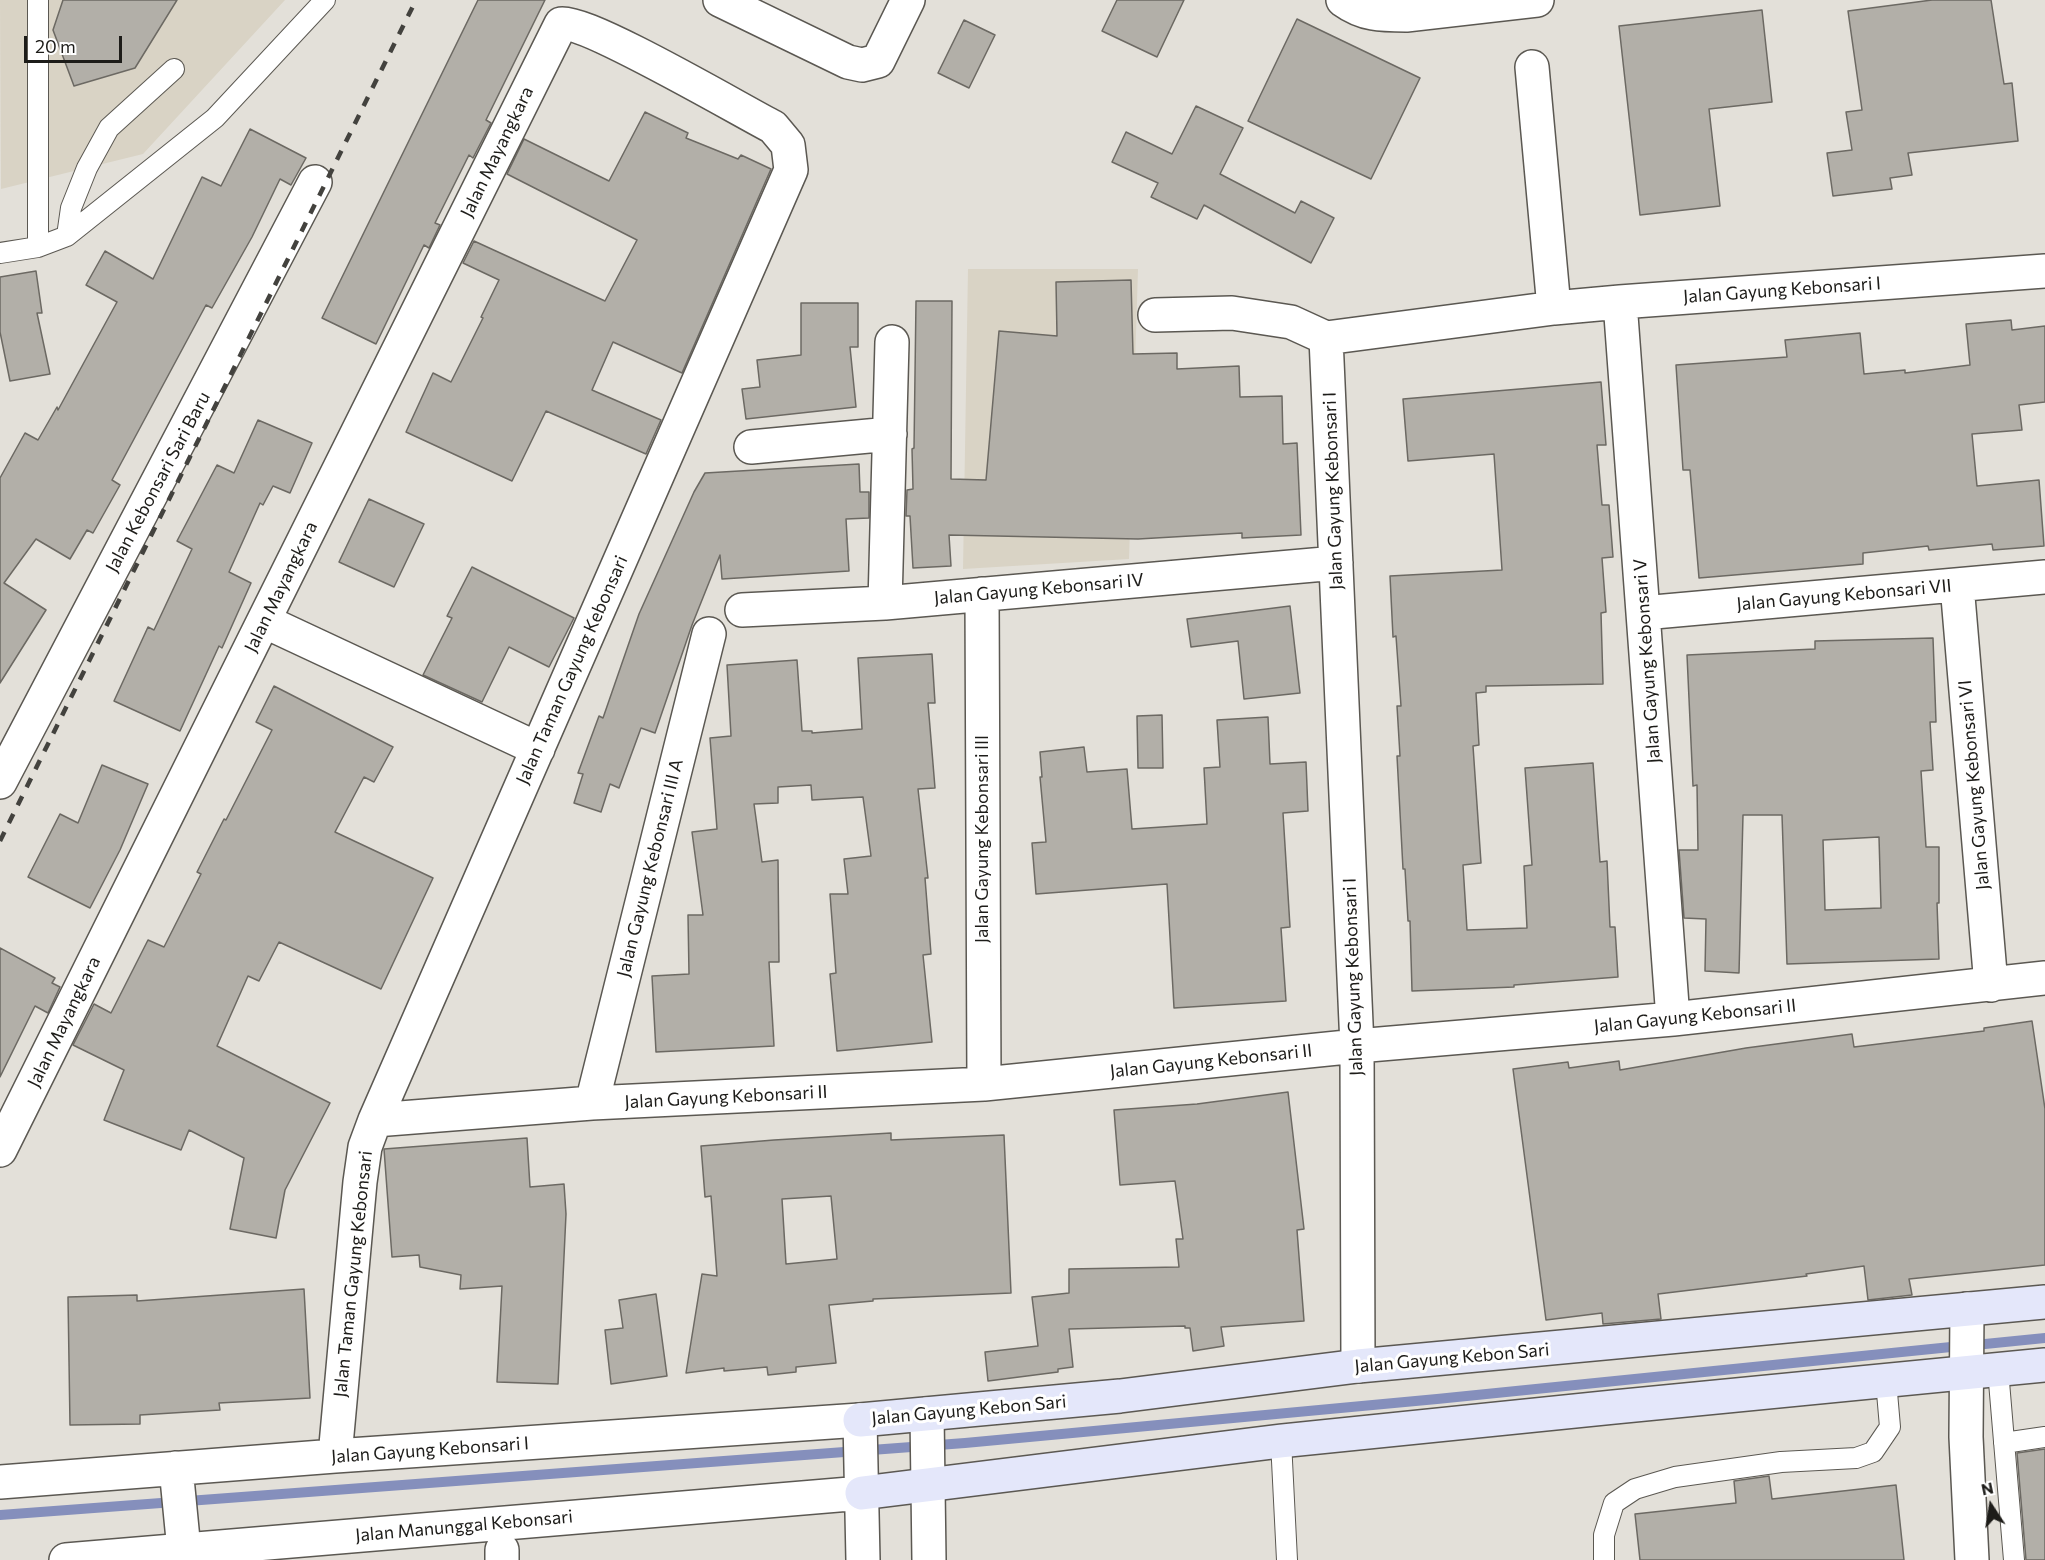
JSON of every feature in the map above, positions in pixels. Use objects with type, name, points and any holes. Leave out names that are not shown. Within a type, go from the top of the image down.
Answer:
[{"type":"main road","name":"Jalan Gayung Kebon Sari","points":[[861,1454],[927,1422],[1120,1396],[1358,1366],[2045,1302]]},
{"type":"main road","points":[[861,1454],[927,1474],[1281,1442],[1614,1407],[1886,1385],[1974,1390],[2045,1365]]},
{"type":"street","points":[[720,0],[848,62],[862,65],[879,62],[909,0]]},
{"type":"street","points":[[1343,0],[1358,10],[1395,15],[1537,0]]},
{"type":"street","name":"Jalan Mayangkara","points":[[0,1150],[561,24]]},
{"type":"street","name":"Jalan Taman Gayung Kebonsari","points":[[335,1456],[365,1148],[375,1120],[791,170],[788,146],[773,128],[616,43],[574,25],[561,24]]},
{"type":"street","points":[[1532,67],[1554,308]]},
{"type":"street","name":"Jalan Kebonsari Sari Baru","points":[[0,782],[315,182]]},
{"type":"street","name":"Jalan Gayung Kebonsari I","points":[[1358,1366],[1357,1046],[1326,338],[1554,308],[2045,271]]},
{"type":"street","name":"Jalan Gayung Kebonsari V","points":[[1620,302],[1673,1019]]},
{"type":"street","points":[[1155,315],[1232,313],[1291,322],[1326,338]]},
{"type":"street","points":[[885,603],[892,342]]},
{"type":"street","points":[[751,447],[890,434]]},
{"type":"street","name":"Jalan Gayung Kebonsari IV","points":[[742,610],[885,603],[1336,563]]},
{"type":"street","name":"Jalan Gayung Kebonsari VII","points":[[1643,613],[2045,577]]},
{"type":"street","name":"Jalan Gayung Kebonsari VI","points":[[1957,585],[1991,985]]},
{"type":"street","name":"Jalan Gayung Kebonsari III","points":[[982,594],[984,1084]]},
{"type":"street","points":[[264,621],[538,749]]},
{"type":"street","name":"Jalan Gayung Kebonsari III A","points":[[592,1103],[709,634]]},
{"type":"street","name":"Jalan Gayung Kebonsari II","points":[[375,1120],[592,1103],[984,1084],[1357,1046],[1673,1019],[2045,978]]},
{"type":"street","points":[[1967,1310],[1974,1390],[1972,1560]]},
{"type":"street","points":[[927,1422],[929,1560]]},
{"type":"street","points":[[861,1454],[862,1560]]},
{"type":"street","name":"Jalan Gayung Kebonsari I","points":[[0,1482],[178,1490],[335,1456],[861,1454]]},
{"type":"street","name":"Jalan Manunggal Kebonsari","points":[[66,1560],[184,1555],[861,1454]]},
{"type":"street","points":[[178,1490],[184,1555]]},
{"type":"lane","points":[[38,0],[38,247]]},
{"type":"lane","points":[[0,253],[38,247],[67,236],[215,118],[325,0]]},
{"type":"lane","points":[[67,236],[71,208],[87,168],[110,128],[174,69]]},
{"type":"lane","points":[[1604,1560],[1604,1535],[1614,1503],[1635,1490],[1675,1477],[1781,1462],[1856,1458],[1873,1452],[1890,1427],[1886,1385]]},
{"type":"lane","points":[[1974,1390],[2004,1443],[2014,1560]]},
{"type":"lane","points":[[2004,1443],[2045,1437]]},
{"type":"lane","points":[[1281,1442],[1287,1560]]},
{"type":"shaded area","points":[[0,0],[285,0],[143,154],[1,189]]},
{"type":"shaded area","points":[[968,269],[1138,269],[1129,559],[963,569]]},
{"type":"building","points":[[63,0],[177,0],[135,68],[74,86],[53,30]]},
{"type":"building","points":[[478,0],[545,0],[486,120],[491,123],[473,158],[469,155],[435,223],[440,225],[429,248],[424,245],[376,344],[322,318]]},
{"type":"building","points":[[1117,0],[1184,0],[1157,57],[1102,31]]},
{"type":"building","points":[[1932,0],[1991,0],[2004,84],[2012,83],[2018,141],[1908,153],[1912,175],[1890,178],[1892,189],[1833,196],[1827,153],[1852,150],[1846,112],[1862,110],[1848,11]]},
{"type":"building","points":[[1762,10],[1772,102],[1709,109],[1720,206],[1640,215],[1619,26]]},
{"type":"building","points":[[1297,19],[1420,78],[1371,179],[1248,121]]},
{"type":"building","points":[[964,20],[995,35],[969,88],[938,73]]},
{"type":"building","points":[[1196,106],[1243,128],[1220,174],[1295,213],[1301,201],[1334,218],[1311,263],[1204,205],[1197,219],[1151,197],[1158,183],[1112,162],[1126,132],[1172,154]]},
{"type":"building","points":[[645,112],[688,133],[686,138],[738,159],[741,155],[771,169],[682,373],[613,342],[592,390],[661,420],[646,454],[546,411],[512,481],[406,432],[433,373],[451,382],[499,280],[463,263],[474,241],[605,301],[637,240],[507,174],[524,139],[609,181]]},
{"type":"building","points":[[250,129],[306,158],[291,185],[280,179],[252,237],[212,308],[206,305],[112,480],[120,485],[93,533],[87,530],[70,559],[36,539],[4,583],[46,610],[0,683],[0,478],[25,433],[38,440],[57,407],[58,410],[117,302],[86,285],[105,251],[153,279],[202,177],[221,186]]},
{"type":"building","points":[[36,271],[42,313],[37,313],[50,374],[10,381],[0,332],[0,277]]},
{"type":"building","points":[[1131,280],[1133,354],[1177,353],[1177,369],[1239,366],[1240,397],[1282,396],[1283,444],[1297,443],[1301,535],[1242,538],[1242,533],[1138,539],[949,535],[951,566],[913,568],[910,516],[906,516],[907,490],[913,489],[916,301],[952,301],[951,479],[986,480],[999,331],[1057,336],[1056,282]]},
{"type":"building","points":[[801,303],[858,303],[858,347],[850,347],[856,407],[746,419],[742,389],[760,387],[757,360],[801,355]]},
{"type":"building","points":[[2011,320],[2012,330],[2045,326],[2045,402],[2019,405],[2022,430],[1972,434],[1977,486],[2039,480],[2044,546],[1993,550],[1992,544],[1929,550],[1928,546],[1863,553],[1863,564],[1699,578],[1690,470],[1683,470],[1676,365],[1787,357],[1785,340],[1860,333],[1864,374],[1905,370],[1905,373],[1970,365],[1966,324]]},
{"type":"building","points":[[1601,382],[1606,445],[1597,445],[1602,505],[1609,505],[1613,557],[1602,558],[1606,612],[1601,613],[1603,684],[1486,686],[1486,692],[1476,693],[1479,745],[1473,746],[1481,863],[1463,865],[1467,930],[1527,928],[1524,866],[1532,865],[1525,768],[1593,763],[1600,862],[1607,861],[1610,927],[1615,927],[1618,977],[1514,985],[1514,987],[1412,991],[1410,921],[1408,921],[1405,869],[1403,869],[1397,756],[1400,756],[1397,706],[1401,706],[1396,636],[1393,637],[1390,576],[1502,570],[1494,454],[1408,461],[1403,399]]},
{"type":"building","points":[[258,420],[312,443],[290,493],[273,486],[263,505],[260,503],[229,572],[251,583],[222,648],[219,646],[180,731],[114,701],[148,627],[154,630],[192,549],[177,541],[217,465],[234,473]]},
{"type":"building","points":[[859,464],[860,492],[869,492],[869,518],[846,519],[849,571],[722,579],[720,555],[692,625],[655,733],[641,728],[619,788],[610,784],[601,812],[574,803],[583,774],[578,773],[599,716],[603,718],[639,614],[694,492],[705,473]]},
{"type":"building","points":[[369,499],[424,524],[394,587],[339,562]]},
{"type":"building","points":[[472,567],[574,618],[549,667],[509,647],[482,702],[423,675],[452,618],[447,616]]},
{"type":"building","points":[[1290,606],[1300,693],[1244,699],[1238,641],[1191,647],[1187,619]]},
{"type":"building","points":[[1933,638],[1936,722],[1930,722],[1933,770],[1921,771],[1926,847],[1939,847],[1939,903],[1937,903],[1939,959],[1787,964],[1782,815],[1743,815],[1739,973],[1705,971],[1706,919],[1684,918],[1679,850],[1698,850],[1697,785],[1693,786],[1687,655],[1815,649],[1815,641]],"holes":[[[1879,837],[1881,908],[1825,910],[1823,840]]]},
{"type":"building","points":[[932,654],[935,703],[928,703],[935,788],[918,789],[928,878],[925,878],[931,954],[923,955],[932,1042],[837,1051],[830,974],[836,973],[830,894],[848,894],[844,859],[871,856],[863,797],[812,800],[811,785],[778,787],[778,803],[754,804],[762,862],[778,860],[779,962],[769,962],[774,1046],[656,1052],[652,976],[689,974],[688,915],[703,915],[692,832],[717,829],[710,738],[731,736],[727,665],[797,660],[802,731],[812,731],[812,733],[862,729],[858,658]]},
{"type":"building","points":[[274,686],[393,747],[374,782],[364,777],[335,832],[433,878],[381,989],[279,942],[259,981],[248,976],[217,1046],[330,1103],[285,1190],[276,1238],[230,1229],[244,1158],[189,1130],[181,1150],[104,1120],[124,1070],[73,1045],[94,1004],[111,1013],[148,940],[164,947],[201,874],[197,872],[272,730],[256,722]]},
{"type":"building","points":[[1162,715],[1163,768],[1138,768],[1137,716]]},
{"type":"building","points":[[1268,717],[1270,764],[1306,762],[1308,811],[1283,813],[1290,927],[1281,928],[1286,1001],[1174,1008],[1167,884],[1036,894],[1032,843],[1046,842],[1040,752],[1084,747],[1087,772],[1127,769],[1132,829],[1207,824],[1204,768],[1220,767],[1217,720]]},
{"type":"building","points":[[102,765],[148,784],[120,850],[90,908],[28,877],[60,814],[78,823]]},
{"type":"building","points":[[0,948],[55,978],[52,983],[60,987],[48,1013],[35,1006],[0,1077]]},
{"type":"building","points":[[2032,1021],[2045,1109],[2045,1265],[1909,1279],[1912,1295],[1868,1300],[1864,1266],[1806,1274],[1807,1276],[1658,1294],[1661,1319],[1603,1324],[1602,1313],[1546,1320],[1513,1069],[1568,1062],[1569,1068],[1619,1061],[1620,1070],[1746,1048],[1852,1034],[1854,1047],[1984,1031],[1984,1028]]},
{"type":"building","points":[[1288,1092],[1304,1229],[1297,1230],[1304,1321],[1221,1327],[1224,1346],[1193,1351],[1190,1328],[1185,1328],[1185,1326],[1069,1329],[1073,1367],[1058,1369],[1058,1372],[988,1381],[985,1352],[1038,1346],[1032,1297],[1069,1293],[1069,1269],[1179,1267],[1176,1239],[1183,1239],[1175,1181],[1120,1185],[1114,1110],[1197,1104]]},
{"type":"building","points":[[891,1133],[891,1140],[1004,1135],[1011,1293],[873,1299],[873,1301],[829,1305],[836,1363],[796,1367],[796,1372],[768,1375],[767,1367],[724,1371],[724,1368],[686,1373],[702,1274],[717,1276],[711,1196],[705,1197],[701,1146]],"holes":[[[831,1196],[837,1259],[786,1264],[782,1199]]]},
{"type":"building","points":[[527,1138],[530,1187],[564,1184],[566,1214],[558,1384],[497,1382],[502,1286],[460,1289],[461,1275],[420,1267],[419,1255],[392,1257],[384,1149]]},
{"type":"building","points":[[304,1289],[310,1398],[219,1403],[220,1410],[140,1415],[140,1424],[70,1425],[68,1297],[137,1295],[137,1301]]},
{"type":"building","points":[[656,1294],[667,1376],[611,1384],[605,1330],[623,1328],[619,1300]]},
{"type":"building","points":[[2045,1449],[2045,1560],[2026,1560],[2017,1453]]},
{"type":"building","points":[[1769,1476],[1772,1499],[1896,1485],[1904,1560],[1640,1560],[1635,1514],[1736,1503],[1734,1481]]},
{"type":"waterway","points":[[1985,1344],[2045,1338]]},
{"type":"waterway","points":[[0,1515],[965,1443],[1437,1399],[1951,1347]]},
{"type":"railway","points":[[0,841],[416,0]]}]
